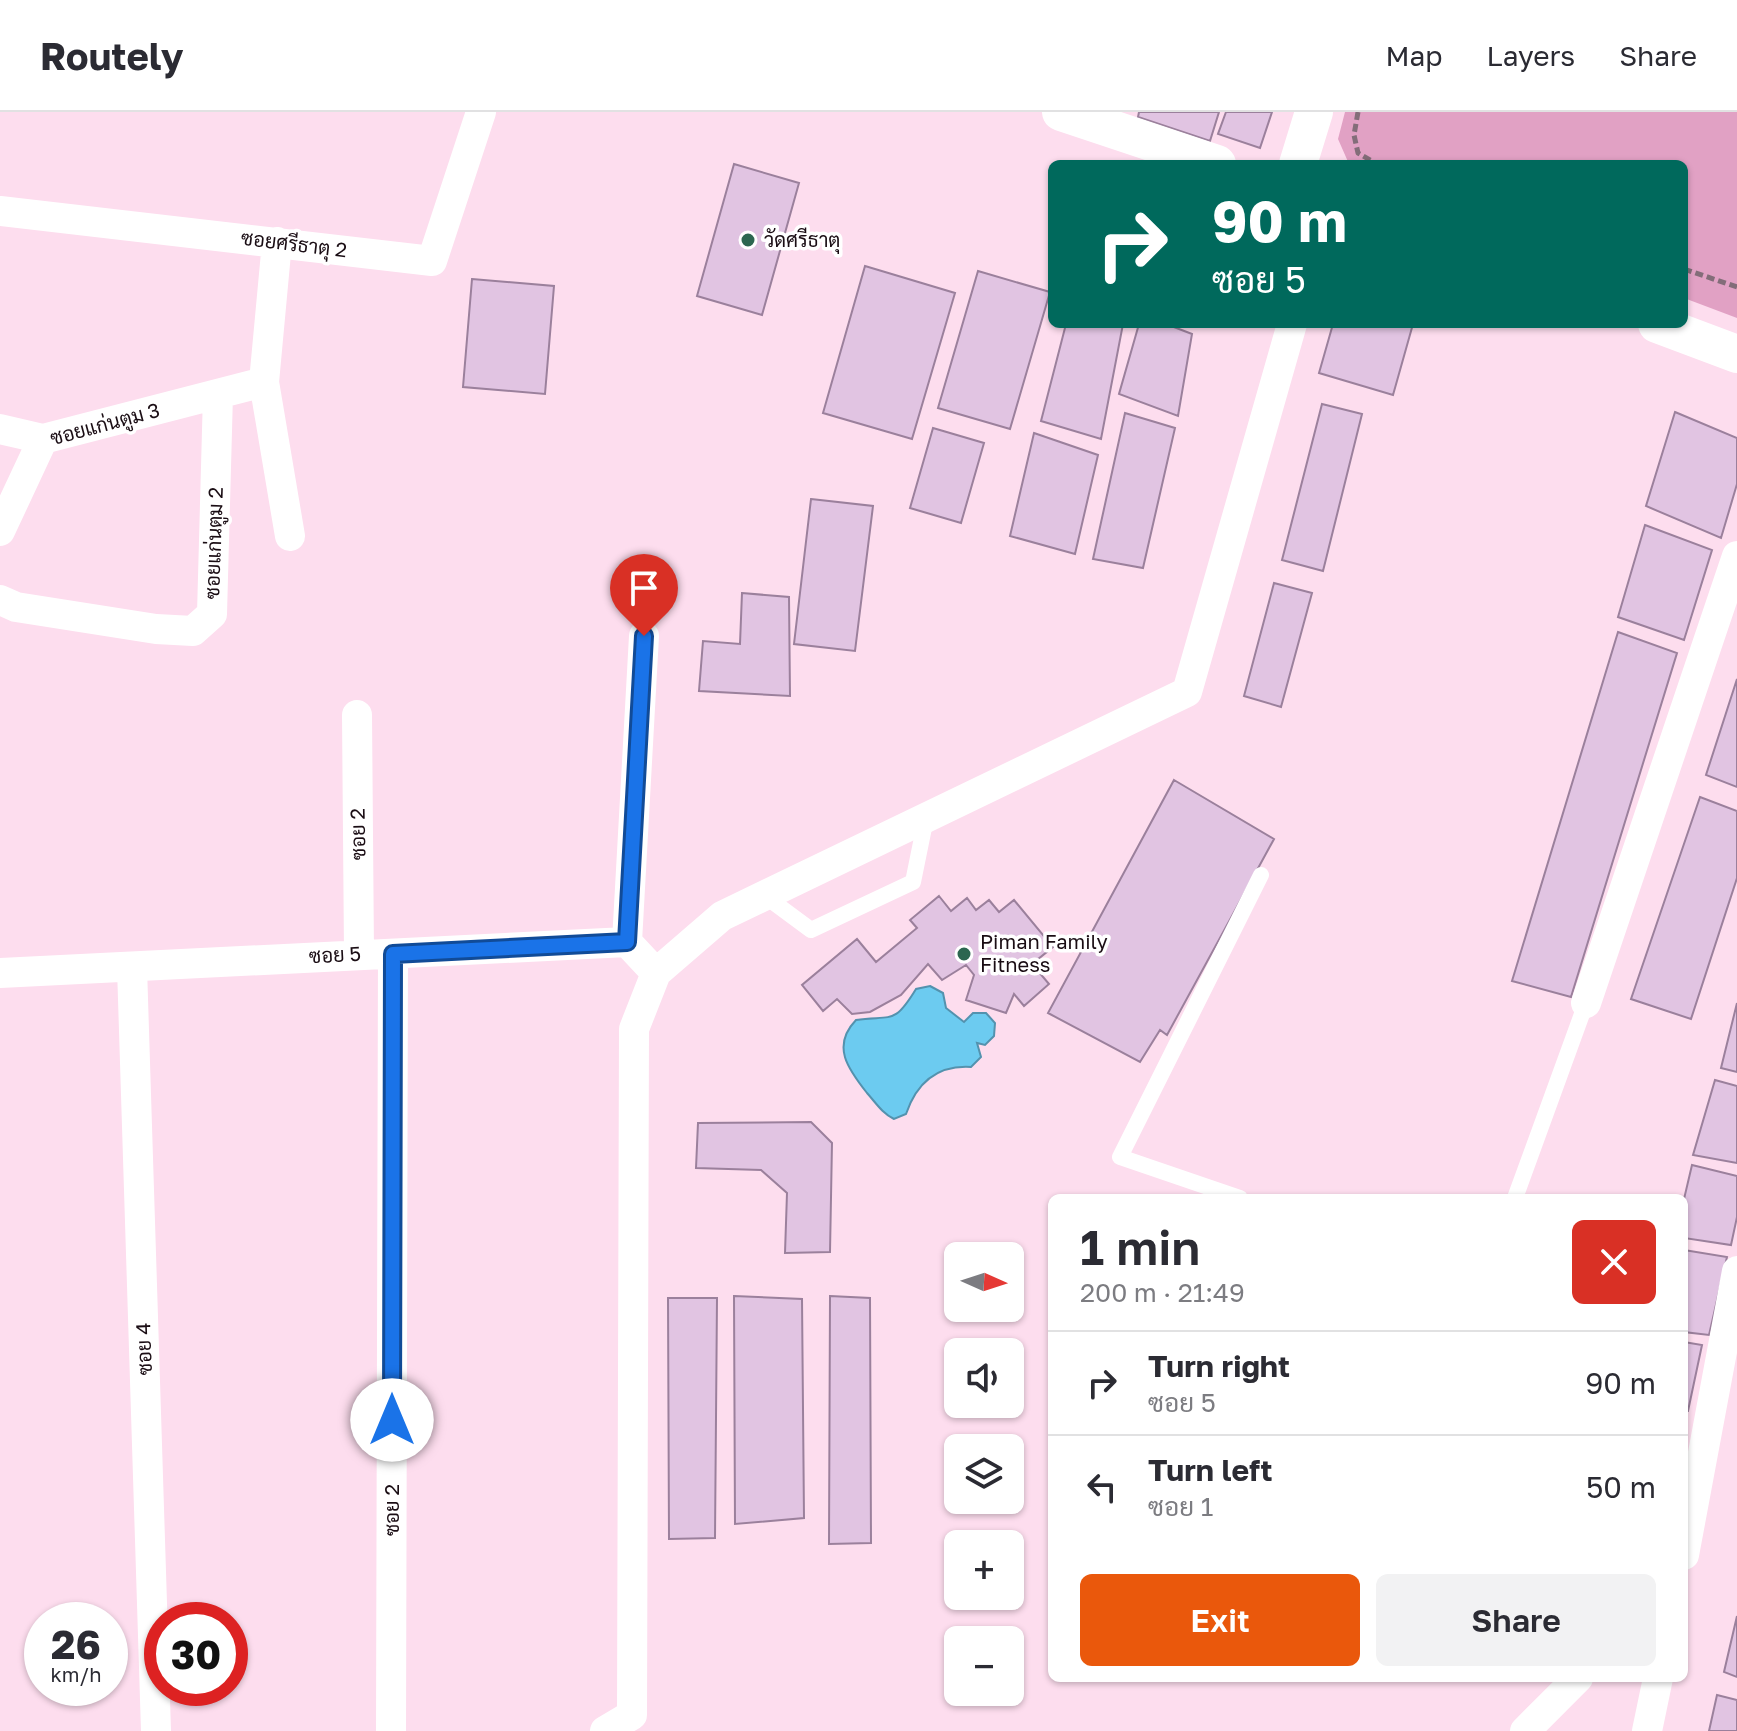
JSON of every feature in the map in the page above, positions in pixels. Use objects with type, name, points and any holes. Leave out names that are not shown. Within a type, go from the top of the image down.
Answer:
[{"type":"street","name":"ซอยศรีธาตุ 2","points":[[0,211],[432,261],[481,112]]},
{"type":"street","points":[[1061,112],[1205,160]]},
{"type":"street","points":[[1299,160],[1314,112]]},
{"type":"street","points":[[277,242],[264,382],[290,536]]},
{"type":"street","points":[[605,1731],[632,1715],[634,1029],[656,973],[722,916],[1187,692],[1291,328]]},
{"type":"street","points":[[1668,328],[1737,354]]},
{"type":"street","name":"ซอยแก่นตูม 3","points":[[0,531],[43,439],[264,382]]},
{"type":"street","name":"ซอยแก่นตูม 2","points":[[0,600],[16,607],[156,629],[193,631],[212,614],[218,394]]},
{"type":"street","points":[[0,429],[43,439]]},
{"type":"street","points":[[1586,1003],[1737,556]]},
{"type":"street","points":[[644,636],[627,942],[656,973]]},
{"type":"street","name":"ซอย 2","points":[[357,715],[359,953]]},
{"type":"street","name":"ซอย 5","points":[[0,973],[627,942]]},
{"type":"street","name":"ซอย 2","points":[[391,1731],[393,954]]},
{"type":"street","name":"ซอย 4","points":[[132,967],[156,1731]]},
{"type":"street","points":[[1688,1534],[1737,1271]]},
{"type":"street","points":[[1525,1731],[1574,1682]]},
{"type":"street","points":[[1647,1731],[1657,1682]]},
{"type":"lane","points":[[765,896],[811,930],[913,882],[926,818]]},
{"type":"lane","points":[[1228,1194],[1120,1157],[1261,875]]},
{"type":"lane","points":[[1516,1194],[1586,1003]]},
{"type":"path","points":[[1358,112],[1354,135],[1358,153],[1370,160]]},
{"type":"path","points":[[1688,270],[1737,287]]},
{"type":"shaded area","points":[[1345,112],[1737,112],[1737,318],[1688,300],[1688,160],[1347,160],[1338,139]]},
{"type":"water","points":[[930,986],[943,993],[946,1008],[964,1022],[973,1013],[986,1013],[995,1023],[994,1036],[985,1045],[977,1043],[981,1057],[971,1067],[948,1069],[930,1078],[916,1093],[906,1114],[894,1119],[879,1108],[854,1075],[845,1057],[844,1039],[856,1020],[892,1016],[903,1008],[916,989]]},
{"type":"building","points":[[1139,112],[1219,112],[1210,141],[1138,117]]},
{"type":"building","points":[[1226,112],[1272,112],[1260,148],[1218,134]]},
{"type":"building","name":"วัดศรีธาตุ","points":[[734,164],[799,183],[762,315],[697,296]]},
{"type":"building","points":[[865,266],[955,293],[912,439],[823,413]]},
{"type":"building","points":[[978,271],[1048,291],[1010,429],[938,408]]},
{"type":"building","points":[[472,279],[554,286],[545,394],[463,387]]},
{"type":"building","points":[[1065,328],[1122,328],[1101,439],[1041,421]]},
{"type":"building","points":[[1138,328],[1176,328],[1192,334],[1178,416],[1119,394]]},
{"type":"building","points":[[1332,328],[1412,328],[1393,395],[1319,373]]},
{"type":"building","points":[[1322,404],[1362,414],[1323,571],[1282,560]]},
{"type":"building","points":[[1675,412],[1737,438],[1737,484],[1721,538],[1646,506]]},
{"type":"building","points":[[1125,413],[1175,428],[1143,568],[1093,559]]},
{"type":"building","points":[[933,428],[984,443],[961,523],[910,508]]},
{"type":"building","points":[[1034,433],[1098,455],[1075,554],[1010,536]]},
{"type":"building","points":[[811,499],[873,506],[855,651],[794,644]]},
{"type":"building","points":[[1645,525],[1712,550],[1684,640],[1618,617]]},
{"type":"building","points":[[1274,583],[1312,593],[1281,707],[1244,696]]},
{"type":"building","points":[[742,593],[789,597],[790,696],[699,691],[703,641],[740,644]]},
{"type":"building","points":[[1618,632],[1677,653],[1571,997],[1512,981]]},
{"type":"building","points":[[1737,679],[1737,787],[1706,775]]},
{"type":"building","points":[[1174,780],[1274,839],[1167,1035],[1160,1030],[1140,1062],[1048,1013]]},
{"type":"building","points":[[1700,797],[1737,811],[1737,878],[1691,1019],[1631,999]]},
{"type":"building","name":"Piman Family Fitness","points":[[939,896],[951,911],[967,898],[976,910],[989,900],[999,912],[1014,900],[1053,947],[1032,964],[1049,984],[1024,1006],[1014,994],[1006,1013],[966,1000],[974,975],[966,965],[942,980],[928,964],[901,995],[870,1012],[852,1014],[837,999],[823,1011],[802,985],[857,939],[876,962],[917,928],[910,920]]},
{"type":"building","points":[[1737,1003],[1737,1072],[1721,1068]]},
{"type":"building","points":[[1715,1080],[1737,1086],[1737,1163],[1693,1155]]},
{"type":"building","points":[[811,1122],[832,1143],[830,1252],[785,1253],[787,1193],[761,1170],[696,1168],[698,1123]]},
{"type":"building","points":[[1692,1165],[1737,1176],[1737,1217],[1731,1245],[1688,1239],[1688,1194],[1685,1194]]},
{"type":"building","points":[[1688,1251],[1727,1257],[1709,1335],[1688,1332]]},
{"type":"building","points":[[734,1296],[802,1299],[804,1518],[735,1524]]},
{"type":"building","points":[[830,1296],[870,1298],[871,1543],[829,1544]]},
{"type":"building","points":[[668,1298],[717,1298],[715,1538],[669,1539]]},
{"type":"building","points":[[1688,1343],[1702,1345],[1688,1411]]},
{"type":"building","points":[[1737,1616],[1737,1677],[1724,1672]]},
{"type":"building","points":[[1717,1695],[1737,1700],[1737,1731],[1709,1731]]},
{"type":"place","name":"วัดศรีธาตุ","points":[[748,240]]},
{"type":"place","name":"Piman Family Fitness","points":[[964,954]]},
{"type":"route","points":[[392,1420],[393,954],[627,942],[644,636]]}]
